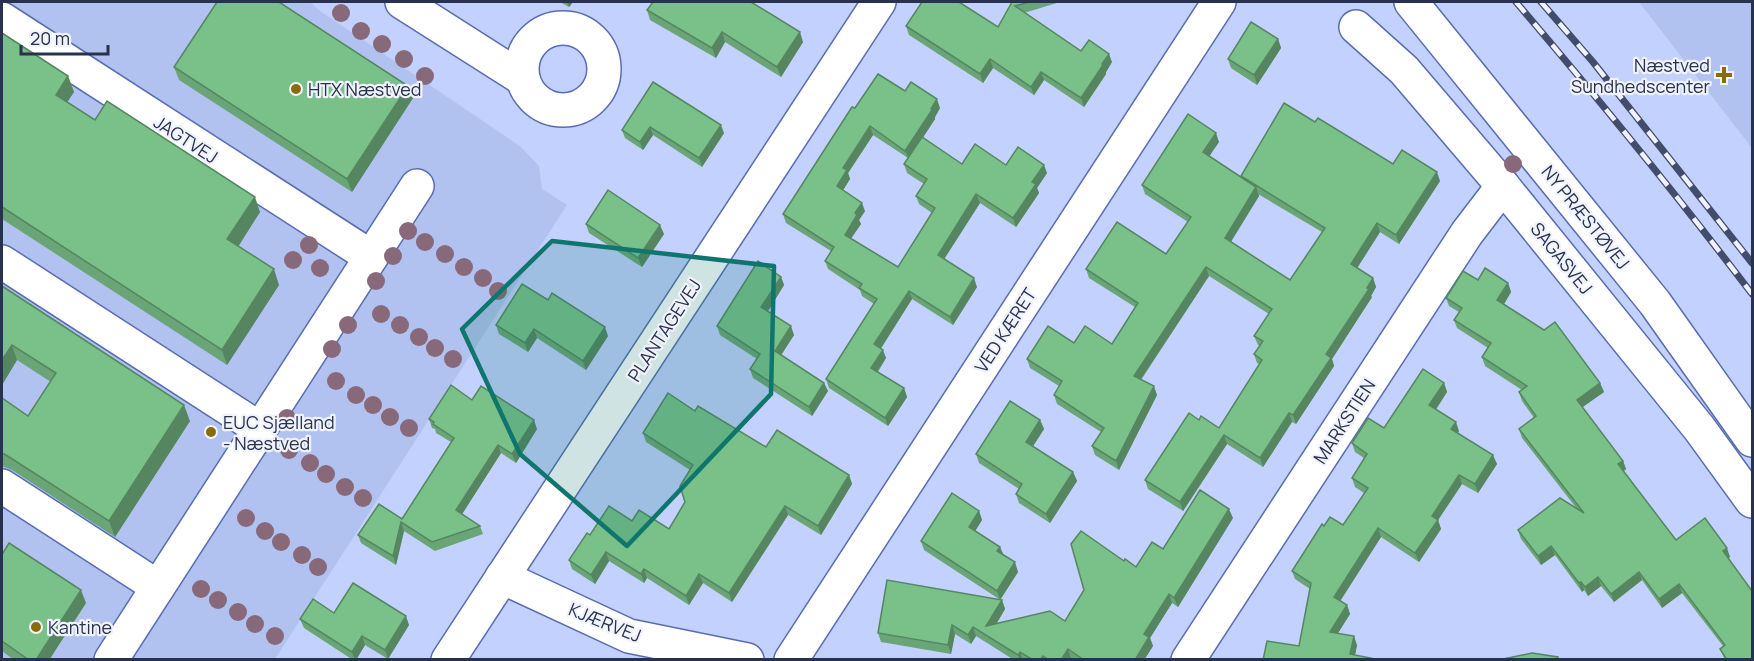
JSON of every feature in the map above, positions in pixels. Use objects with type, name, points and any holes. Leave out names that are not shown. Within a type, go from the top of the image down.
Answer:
[{"type":"street","points":[[402,2],[523,79]]},
{"type":"street","name":"PLANTAGEVEJ","points":[[448,660],[879,2]]},
{"type":"street","name":"VED KÆRET","points":[[791,660],[1219,2]]},
{"type":"street","name":"NY PRÆSTØVEJ","points":[[1411,2],[1655,303],[1752,440]]},
{"type":"street","name":"JAGTVEJ","points":[[2,20],[371,257]]},
{"type":"street","name":"SAGASVEJ","points":[[1356,27],[1404,70],[1503,186],[1699,428],[1752,501]]},
{"type":"street","points":[[111,660],[417,186]]},
{"type":"street","name":"MARKSTIEN","points":[[1188,660],[1467,233],[1503,186]]},
{"type":"street","points":[[2,262],[260,429]]},
{"type":"street","points":[[2,486],[158,587]]},
{"type":"street","name":"KJÆRVEJ","points":[[502,577],[629,636],[747,660]]},
{"type":"highlighted area","points":[[552,241],[774,266],[771,394],[627,546],[520,454],[462,329]]},
{"type":"shaded area","name":"EUC Sjælland - Næstved","points":[[2,2],[310,2],[520,146],[539,166],[542,189],[567,205],[275,659],[2,659]]},
{"type":"shaded area","name":"Næstved Sundhedscenter","points":[[1639,2],[1752,2],[1752,148]]},
{"type":"building","name":"HTX Næstved","points":[[217,2],[279,2],[408,86],[347,179],[174,67]]},
{"type":"building","points":[[653,2],[751,2],[800,32],[777,67],[722,32],[712,48],[647,10]]},
{"type":"building","points":[[922,2],[959,2],[998,27],[1012,2],[1029,2],[1015,6],[1081,51],[1089,40],[1109,54],[1081,98],[1041,72],[1031,87],[990,59],[980,74],[906,26]]},
{"type":"building","points":[[1251,22],[1278,39],[1254,75],[1228,59]]},
{"type":"building","points":[[2,33],[68,76],[56,95],[95,120],[107,101],[255,197],[227,239],[274,269],[222,350],[2,207]]},
{"type":"building","points":[[878,74],[905,91],[911,82],[937,99],[905,151],[870,126],[843,168],[847,170],[837,186],[862,203],[845,235],[898,267],[935,208],[916,196],[927,179],[904,164],[922,137],[962,164],[975,144],[1006,165],[1018,147],[1044,165],[1032,182],[1036,184],[1013,218],[976,194],[938,255],[974,278],[950,317],[909,291],[874,344],[883,350],[871,368],[904,388],[885,418],[826,379],[877,299],[859,288],[862,284],[825,261],[834,247],[783,214],[852,107],[855,108]]},
{"type":"building","points":[[653,82],[721,125],[699,158],[650,127],[640,142],[622,130]]},
{"type":"building","points":[[1284,103],[1315,122],[1318,118],[1393,164],[1402,150],[1437,172],[1396,235],[1377,223],[1351,264],[1373,278],[1367,288],[1369,289],[1326,354],[1331,358],[1293,415],[1289,413],[1260,458],[1224,435],[1180,502],[1145,480],[1189,413],[1199,420],[1201,416],[1219,428],[1262,360],[1254,354],[1263,341],[1254,336],[1272,309],[1206,267],[1134,376],[1154,386],[1116,461],[1092,446],[1104,428],[1054,395],[1062,381],[1027,359],[1048,326],[1074,343],[1085,326],[1112,344],[1138,303],[1086,269],[1117,222],[1166,254],[1191,217],[1142,185],[1188,114],[1216,133],[1203,152],[1256,187],[1225,238],[1290,280],[1325,228],[1241,176]]},
{"type":"building","points":[[608,190],[660,225],[638,258],[586,224]]},
{"type":"building","points":[[758,261],[781,277],[761,307],[791,326],[775,351],[824,383],[809,407],[750,369],[760,354],[717,326]]},
{"type":"building","points":[[1485,268],[1508,283],[1497,300],[1544,330],[1555,322],[1600,383],[1577,400],[1623,461],[1618,464],[1676,540],[1705,518],[1727,548],[1723,551],[1752,591],[1752,660],[1727,660],[1720,649],[1725,645],[1679,584],[1659,599],[1639,572],[1611,594],[1598,577],[1585,587],[1581,582],[1579,583],[1551,546],[1538,556],[1518,530],[1560,498],[1584,513],[1519,429],[1536,416],[1519,392],[1527,386],[1482,357],[1491,343],[1454,320],[1462,308],[1446,298],[1463,271],[1478,280]]},
{"type":"building","points":[[522,284],[548,300],[552,293],[605,327],[583,361],[534,329],[525,343],[496,325]]},
{"type":"building","points":[[2,286],[184,405],[109,521],[2,453],[2,398],[28,416],[56,373],[12,345],[2,360]]},
{"type":"building","points":[[1423,369],[1444,383],[1429,405],[1456,422],[1451,429],[1493,455],[1475,484],[1459,475],[1432,516],[1438,520],[1415,553],[1378,528],[1334,597],[1347,605],[1330,632],[1354,636],[1350,654],[1380,660],[1263,660],[1267,641],[1299,646],[1311,583],[1292,571],[1322,524],[1324,526],[1330,517],[1343,525],[1368,488],[1352,478],[1367,454],[1352,443],[1368,418],[1384,428]]},
{"type":"building","points":[[451,385],[472,400],[481,386],[534,420],[512,454],[498,445],[456,510],[480,526],[432,542],[401,522],[393,556],[358,535],[379,504],[402,519],[454,438],[429,419]]},
{"type":"building","points":[[668,393],[695,411],[698,406],[766,447],[777,430],[849,475],[818,526],[785,506],[729,593],[699,574],[686,596],[644,569],[641,574],[606,552],[591,575],[569,560],[587,533],[590,535],[609,506],[632,521],[639,510],[669,529],[685,502],[680,486],[693,465],[643,433]]},
{"type":"building","points":[[1010,401],[1040,420],[1026,442],[1073,472],[1046,514],[1016,494],[1022,484],[976,454]]},
{"type":"building","points":[[1200,490],[1229,509],[1174,598],[1169,594],[1144,634],[1149,637],[1135,660],[1084,660],[1068,649],[1061,660],[1049,660],[1043,656],[1040,660],[1033,660],[1020,652],[1018,655],[973,627],[968,635],[952,625],[948,645],[878,633],[887,580],[1002,600],[986,626],[1050,611],[1065,621],[1084,590],[1071,544],[1081,531],[1136,567],[1152,542],[1163,549]]},
{"type":"building","points":[[952,493],[979,511],[969,527],[1000,547],[997,551],[1015,562],[997,591],[921,541]]},
{"type":"building","name":"Kantine","points":[[9,543],[81,590],[36,660],[29,660],[2,641],[2,553]]},
{"type":"building","points":[[353,583],[406,616],[385,650],[362,636],[352,652],[300,619],[313,599],[334,613]]},
{"type":"building","points":[[1532,653],[1558,657],[1558,660],[1498,660]]},
{"type":"railway","points":[[1516,2],[1636,146],[1752,294]]},
{"type":"railway","points":[[1541,2],[1593,62],[1752,263]]},
{"type":"place","name":"Næstved Sundhedscenter","points":[[1724,75]]},
{"type":"place","name":"HTX Næstved","points":[[296,89]]},
{"type":"place","name":"EUC Sjælland - Næstved","points":[[211,432]]},
{"type":"place","name":"Kantine","points":[[36,627]]}]
